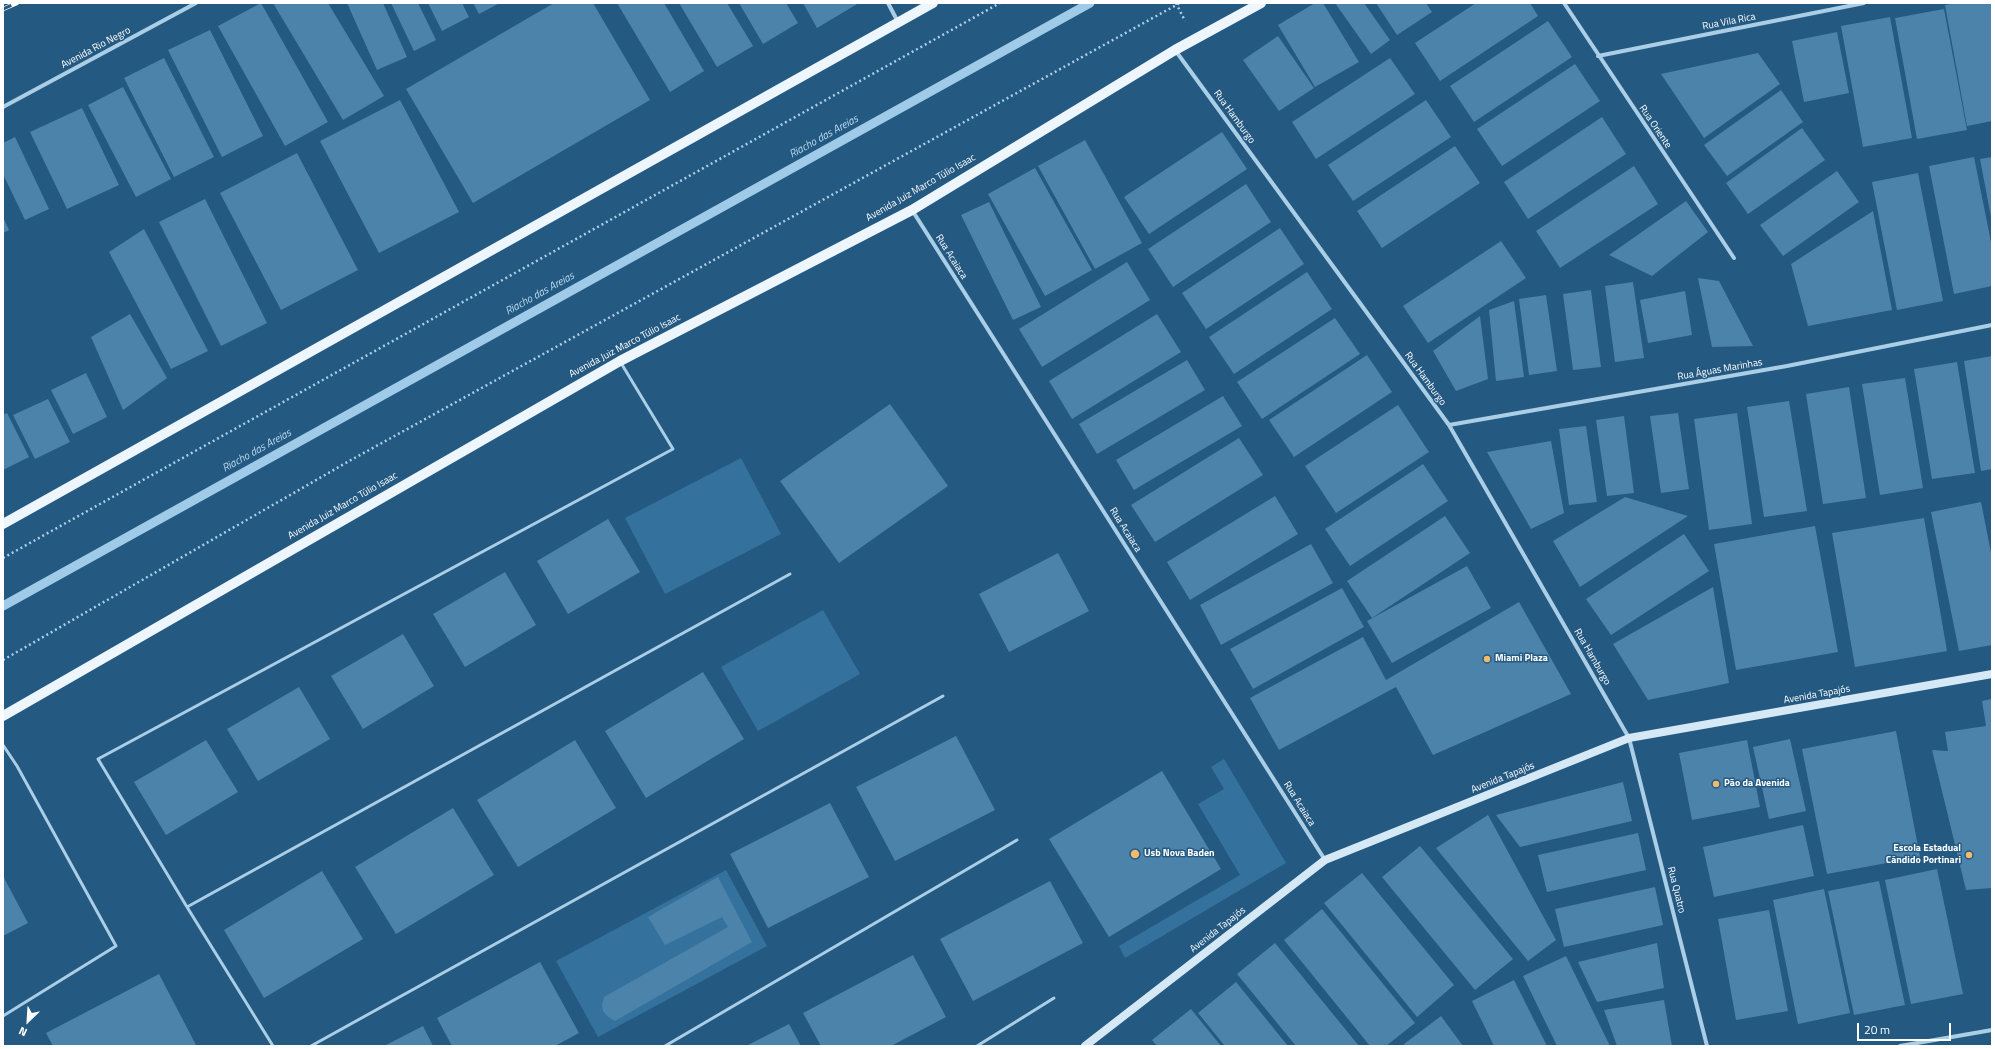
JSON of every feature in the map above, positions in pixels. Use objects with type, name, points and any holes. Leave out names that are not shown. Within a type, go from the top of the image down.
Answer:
[{"type":"main road","points":[[3,524],[933,3]]},
{"type":"main road","name":"Avenida Juiz Marco Túlio Isaac","points":[[3,716],[620,361],[912,210],[1175,50],[1261,3]]},
{"type":"main road","name":"Avenida Tapajós","points":[[1085,1046],[1325,860],[1629,738],[1992,674]]},
{"type":"street","name":"Avenida Rio Negro","points":[[3,107],[196,3]]},
{"type":"street","points":[[888,3],[898,22]]},
{"type":"street","name":"Rua Oriente","points":[[1564,3],[1734,258]]},
{"type":"street","name":"Rua Vila Rica","points":[[1598,56],[1864,3]]},
{"type":"street","name":"Rua Hamburgo","points":[[1175,50],[1449,425],[1629,738]]},
{"type":"street","name":"Rua Acaiaca","points":[[912,210],[1325,860]]},
{"type":"street","name":"Rua Águas Marinhas","points":[[1449,425],[1787,366],[1992,325]]},
{"type":"street","name":"Rua Quatro","points":[[1629,738],[1707,1046]]},
{"type":"street","points":[[1900,1046],[1992,1030]]},
{"type":"lane","points":[[273,1046],[98,759],[673,449],[620,361]]},
{"type":"lane","points":[[187,907],[790,574]]},
{"type":"lane","points":[[312,1046],[943,696]]},
{"type":"lane","points":[[3,745],[17,766],[116,946],[3,1016]]},
{"type":"lane","points":[[665,1046],[1017,840]]},
{"type":"lane","points":[[977,1046],[1054,998]]},
{"type":"path","points":[[3,558],[1000,3]]},
{"type":"path","points":[[3,660],[352,460],[1180,3]]},
{"type":"shaded area","points":[[741,458],[781,534],[665,594],[625,518]]},
{"type":"shaded area","points":[[823,610],[860,674],[758,731],[721,667]]},
{"type":"shaded area","points":[[1224,759],[1286,863],[1125,958],[1119,946],[1240,875],[1198,804],[1224,789],[1211,767]]},
{"type":"shaded area","points":[[726,870],[767,946],[598,1037],[556,961]]},
{"type":"building","points":[[261,3],[328,122],[285,146],[218,26]]},
{"type":"building","points":[[273,3],[328,3],[384,96],[343,120]]},
{"type":"building","points":[[347,3],[383,3],[407,57],[377,70]]},
{"type":"building","points":[[391,3],[418,3],[436,40],[414,51]]},
{"type":"building","points":[[428,3],[462,3],[469,17],[442,31]]},
{"type":"building","points":[[473,3],[500,3],[479,14]]},
{"type":"building","points":[[554,3],[593,3],[650,100],[473,203],[406,89]]},
{"type":"building","points":[[617,3],[664,3],[704,71],[670,92]]},
{"type":"building","points":[[679,3],[727,3],[753,46],[717,67]]},
{"type":"building","points":[[739,3],[786,3],[798,23],[763,44]]},
{"type":"building","points":[[803,3],[859,3],[817,28]]},
{"type":"building","points":[[1315,3],[1323,3],[1359,62],[1315,87],[1278,25]]},
{"type":"building","points":[[1335,3],[1364,3],[1390,40],[1371,54]]},
{"type":"building","points":[[1376,3],[1426,3],[1432,12],[1397,35]]},
{"type":"building","points":[[1476,3],[1530,3],[1538,16],[1440,81],[1415,43]]},
{"type":"building","points":[[1958,3],[1992,3],[1992,121],[1967,126],[1945,5]]},
{"type":"building","points":[[1944,9],[1967,130],[1917,139],[1895,18]]},
{"type":"building","points":[[1890,17],[1912,138],[1863,147],[1841,26]]},
{"type":"building","points":[[1548,21],[1572,57],[1474,122],[1450,86]]},
{"type":"building","points":[[210,30],[263,136],[222,157],[168,50]]},
{"type":"building","points":[[1837,32],[1849,93],[1804,102],[1792,41]]},
{"type":"building","points":[[1278,36],[1314,88],[1279,111],[1243,60]]},
{"type":"building","points":[[1758,53],[1780,84],[1704,138],[1661,74]]},
{"type":"building","points":[[164,58],[214,157],[174,177],[124,78]]},
{"type":"building","points":[[1390,58],[1415,94],[1316,159],[1292,122]]},
{"type":"building","points":[[1575,64],[1600,101],[1502,166],[1477,129]]},
{"type":"building","points":[[123,87],[171,179],[136,197],[88,105]]},
{"type":"building","points":[[1781,90],[1803,122],[1727,176],[1704,145]]},
{"type":"building","points":[[400,100],[459,212],[379,253],[320,141]]},
{"type":"building","points":[[1426,100],[1451,137],[1353,201],[1328,165]]},
{"type":"building","points":[[82,108],[119,185],[67,209],[30,132]]},
{"type":"building","points":[[1602,117],[1626,154],[1528,219],[1504,182]]},
{"type":"building","points":[[1802,128],[1825,160],[1748,214],[1726,183]]},
{"type":"building","points":[[1222,132],[1247,169],[1149,234],[1124,197]]},
{"type":"building","points":[[15,137],[49,209],[25,220],[3,174],[3,143]]},
{"type":"building","points":[[1085,140],[1142,243],[1095,269],[1038,166]]},
{"type":"building","points":[[1455,146],[1480,183],[1382,248],[1357,211]]},
{"type":"building","points":[[297,153],[358,270],[281,310],[220,193]]},
{"type":"building","points":[[1974,157],[1992,247],[1992,286],[1954,294],[1929,166]]},
{"type":"building","points":[[1992,157],[1992,217],[1991,217],[1980,159]]},
{"type":"building","points":[[1634,166],[1658,204],[1560,268],[1536,231]]},
{"type":"building","points":[[1035,168],[1092,270],[1045,296],[988,194]]},
{"type":"building","points":[[1837,171],[1859,202],[1783,256],[1760,225]]},
{"type":"building","points":[[1918,173],[1943,301],[1897,310],[1872,182]]},
{"type":"building","points":[[1246,184],[1271,222],[1173,287],[1148,249]]},
{"type":"building","points":[[205,199],[267,323],[221,346],[159,222]]},
{"type":"building","points":[[1686,201],[1708,232],[1652,276],[1609,255]]},
{"type":"building","points":[[989,202],[1041,307],[1013,320],[961,215]]},
{"type":"building","points":[[1873,211],[1892,310],[1808,326],[1791,264]]},
{"type":"building","points":[[3,217],[9,230],[3,233]]},
{"type":"building","points":[[1280,228],[1304,264],[1206,329],[1182,293]]},
{"type":"building","points":[[144,229],[208,351],[171,369],[109,252]]},
{"type":"building","points":[[1501,241],[1526,278],[1428,343],[1403,306]]},
{"type":"building","points":[[1127,262],[1150,300],[1042,367],[1019,329]]},
{"type":"building","points":[[1307,272],[1332,309],[1234,374],[1209,337]]},
{"type":"building","points":[[1698,278],[1719,281],[1753,346],[1712,347]]},
{"type":"building","points":[[1633,282],[1644,358],[1615,362],[1605,286]]},
{"type":"building","points":[[1591,290],[1601,367],[1573,370],[1563,294]]},
{"type":"building","points":[[1685,291],[1692,335],[1648,343],[1640,300]]},
{"type":"building","points":[[1546,295],[1557,371],[1529,375],[1519,299]]},
{"type":"building","points":[[1514,301],[1524,377],[1496,381],[1489,310]]},
{"type":"building","points":[[130,314],[167,378],[123,410],[91,337]]},
{"type":"building","points":[[1157,314],[1181,352],[1072,419],[1049,381]]},
{"type":"building","points":[[1480,316],[1488,379],[1456,391],[1433,351]]},
{"type":"building","points":[[1335,318],[1360,354],[1262,419],[1237,382]]},
{"type":"building","points":[[1367,355],[1392,392],[1294,457],[1269,420]]},
{"type":"building","points":[[1992,356],[1992,469],[1981,471],[1964,361]]},
{"type":"building","points":[[1187,360],[1205,390],[1097,454],[1079,424]]},
{"type":"building","points":[[1957,362],[1975,473],[1932,479],[1914,369]]},
{"type":"building","points":[[86,373],[107,417],[73,434],[51,390]]},
{"type":"building","points":[[1905,378],[1923,488],[1880,495],[1862,384]]},
{"type":"building","points":[[1849,387],[1866,498],[1823,504],[1806,394]]},
{"type":"building","points":[[1223,396],[1242,426],[1134,490],[1116,460]]},
{"type":"building","points":[[48,399],[70,442],[35,459],[13,415]]},
{"type":"building","points":[[1789,401],[1807,511],[1764,517],[1747,407]]},
{"type":"building","points":[[890,404],[948,486],[839,563],[780,481]]},
{"type":"building","points":[[1398,405],[1429,452],[1336,513],[1305,466]]},
{"type":"building","points":[[7,413],[29,457],[3,470],[3,415]]},
{"type":"building","points":[[1678,413],[1689,489],[1661,493],[1650,416]]},
{"type":"building","points":[[1737,413],[1752,524],[1709,530],[1694,419]]},
{"type":"building","points":[[1624,416],[1634,493],[1607,496],[1596,420]]},
{"type":"building","points":[[1586,426],[1597,502],[1569,505],[1559,429]]},
{"type":"building","points":[[1239,438],[1263,475],[1155,542],[1131,505]]},
{"type":"building","points":[[1551,441],[1564,513],[1531,529],[1487,452]]},
{"type":"building","points":[[1423,464],[1448,501],[1350,566],[1325,529]]},
{"type":"building","points":[[1275,496],[1298,534],[1190,600],[1167,562]]},
{"type":"building","points":[[1625,497],[1688,516],[1580,587],[1553,541]]},
{"type":"building","points":[[1981,502],[1992,558],[1992,645],[1959,651],[1931,512]]},
{"type":"building","points":[[1445,516],[1470,553],[1372,618],[1347,581]]},
{"type":"building","points":[[1924,518],[1947,651],[1855,667],[1832,533]]},
{"type":"building","points":[[608,519],[640,572],[568,614],[537,561]]},
{"type":"building","points":[[1815,526],[1838,652],[1736,670],[1714,544]]},
{"type":"building","points":[[1684,534],[1709,571],[1611,635],[1586,599]]},
{"type":"building","points":[[1311,544],[1333,583],[1221,645],[1200,605]]},
{"type":"building","points":[[1058,553],[1089,611],[1009,652],[979,594]]},
{"type":"building","points":[[1467,566],[1491,608],[1392,663],[1367,621]]},
{"type":"building","points":[[505,572],[536,625],[465,667],[433,614]]},
{"type":"building","points":[[1713,587],[1729,683],[1648,700],[1613,644]]},
{"type":"building","points":[[1342,588],[1364,627],[1253,689],[1230,649]]},
{"type":"building","name":"Miami Plaza","points":[[1519,602],[1571,694],[1433,755],[1396,687],[1279,750],[1250,698],[1363,637],[1386,680]]},
{"type":"building","points":[[403,634],[434,686],[363,729],[331,676]]},
{"type":"building","points":[[703,672],[744,739],[646,798],[605,731]]},
{"type":"building","points":[[299,687],[330,739],[258,781],[227,729]]},
{"type":"building","points":[[1992,699],[1992,888],[1966,890],[1932,750],[1948,751],[1945,732],[1986,726],[1982,701]]},
{"type":"building","points":[[1896,731],[1920,857],[1827,874],[1802,749]]},
{"type":"building","points":[[956,736],[995,810],[895,861],[856,787]]},
{"type":"building","points":[[1790,739],[1806,811],[1769,819],[1753,747]]},
{"type":"building","points":[[206,740],[238,792],[166,835],[134,782]]},
{"type":"building","points":[[575,740],[616,808],[518,867],[477,800]]},
{"type":"building","points":[[1747,740],[1760,807],[1692,820],[1679,753]]},
{"type":"building","name":"Usb Nova Baden","points":[[1162,771],[1221,869],[1109,937],[1049,839]]},
{"type":"building","points":[[1623,782],[1632,821],[1520,847],[1496,815]]},
{"type":"building","points":[[830,803],[869,877],[768,928],[730,854]]},
{"type":"building","points":[[453,808],[494,875],[396,934],[355,867]]},
{"type":"building","points":[[1488,815],[1556,940],[1528,961],[1436,848]]},
{"type":"building","points":[[1803,825],[1814,876],[1714,897],[1703,847]]},
{"type":"building","points":[[1638,833],[1646,870],[1547,892],[1538,855]]},
{"type":"building","points":[[1420,846],[1513,959],[1475,990],[1382,877]]},
{"type":"building","points":[[1937,869],[1963,994],[1911,1004],[1885,880]]},
{"type":"building","points":[[322,871],[363,939],[264,998],[224,930]]},
{"type":"building","points":[[1362,873],[1454,985],[1417,1017],[1324,903]]},
{"type":"building","points":[[3,876],[28,923],[3,936]]},
{"type":"building","points":[[718,877],[752,942],[615,1021],[607,1016],[603,1011],[602,1005],[604,997],[728,927],[722,917],[665,945],[648,917]]},
{"type":"building","points":[[1050,881],[1083,943],[973,1001],[940,939]]},
{"type":"building","points":[[1879,881],[1905,1005],[1854,1015],[1828,891]]},
{"type":"building","points":[[1655,887],[1663,925],[1564,947],[1555,909]]},
{"type":"building","points":[[1824,889],[1850,1013],[1798,1024],[1773,900]]},
{"type":"building","points":[[1322,909],[1415,1023],[1386,1046],[1370,1046],[1284,940]]},
{"type":"building","points":[[1769,910],[1788,1011],[1736,1020],[1718,919]]},
{"type":"building","points":[[1275,943],[1359,1046],[1296,1046],[1237,974]]},
{"type":"building","points":[[1657,943],[1664,988],[1597,1002],[1578,962]]},
{"type":"building","points":[[913,955],[946,1017],[891,1046],[821,1046],[803,1013]]},
{"type":"building","points":[[1566,956],[1610,1046],[1557,1046],[1523,976]]},
{"type":"building","points":[[540,962],[579,1033],[555,1046],[452,1046],[437,1018]]},
{"type":"building","points":[[159,974],[196,1045],[53,1046],[46,1033]]},
{"type":"building","points":[[1514,980],[1547,1046],[1494,1046],[1472,1001]]},
{"type":"building","points":[[1236,982],[1288,1046],[1225,1046],[1198,1013]]},
{"type":"building","points":[[1664,1000],[1672,1046],[1617,1046],[1604,1010]]},
{"type":"building","points":[[1191,1009],[1221,1046],[1157,1046],[1152,1040]]},
{"type":"building","points":[[1441,1016],[1463,1046],[1405,1046],[1404,1044]]},
{"type":"building","points":[[789,1024],[801,1046],[746,1046]]},
{"type":"building","points":[[423,1026],[433,1046],[384,1046]]},
{"type":"waterway","name":"Riacho das Areias","points":[[3,606],[1090,3]]},
{"type":"railway","points":[[3,9],[17,3]]},
{"type":"place","name":"Miami Plaza","points":[[1487,659]]},
{"type":"place","name":"Pão da Avenida","points":[[1716,784]]},
{"type":"place","name":"Usb Nova Baden","points":[[1135,854]]},
{"type":"place","name":"Escola Estadual Cândido Portinari","points":[[1969,855]]}]
